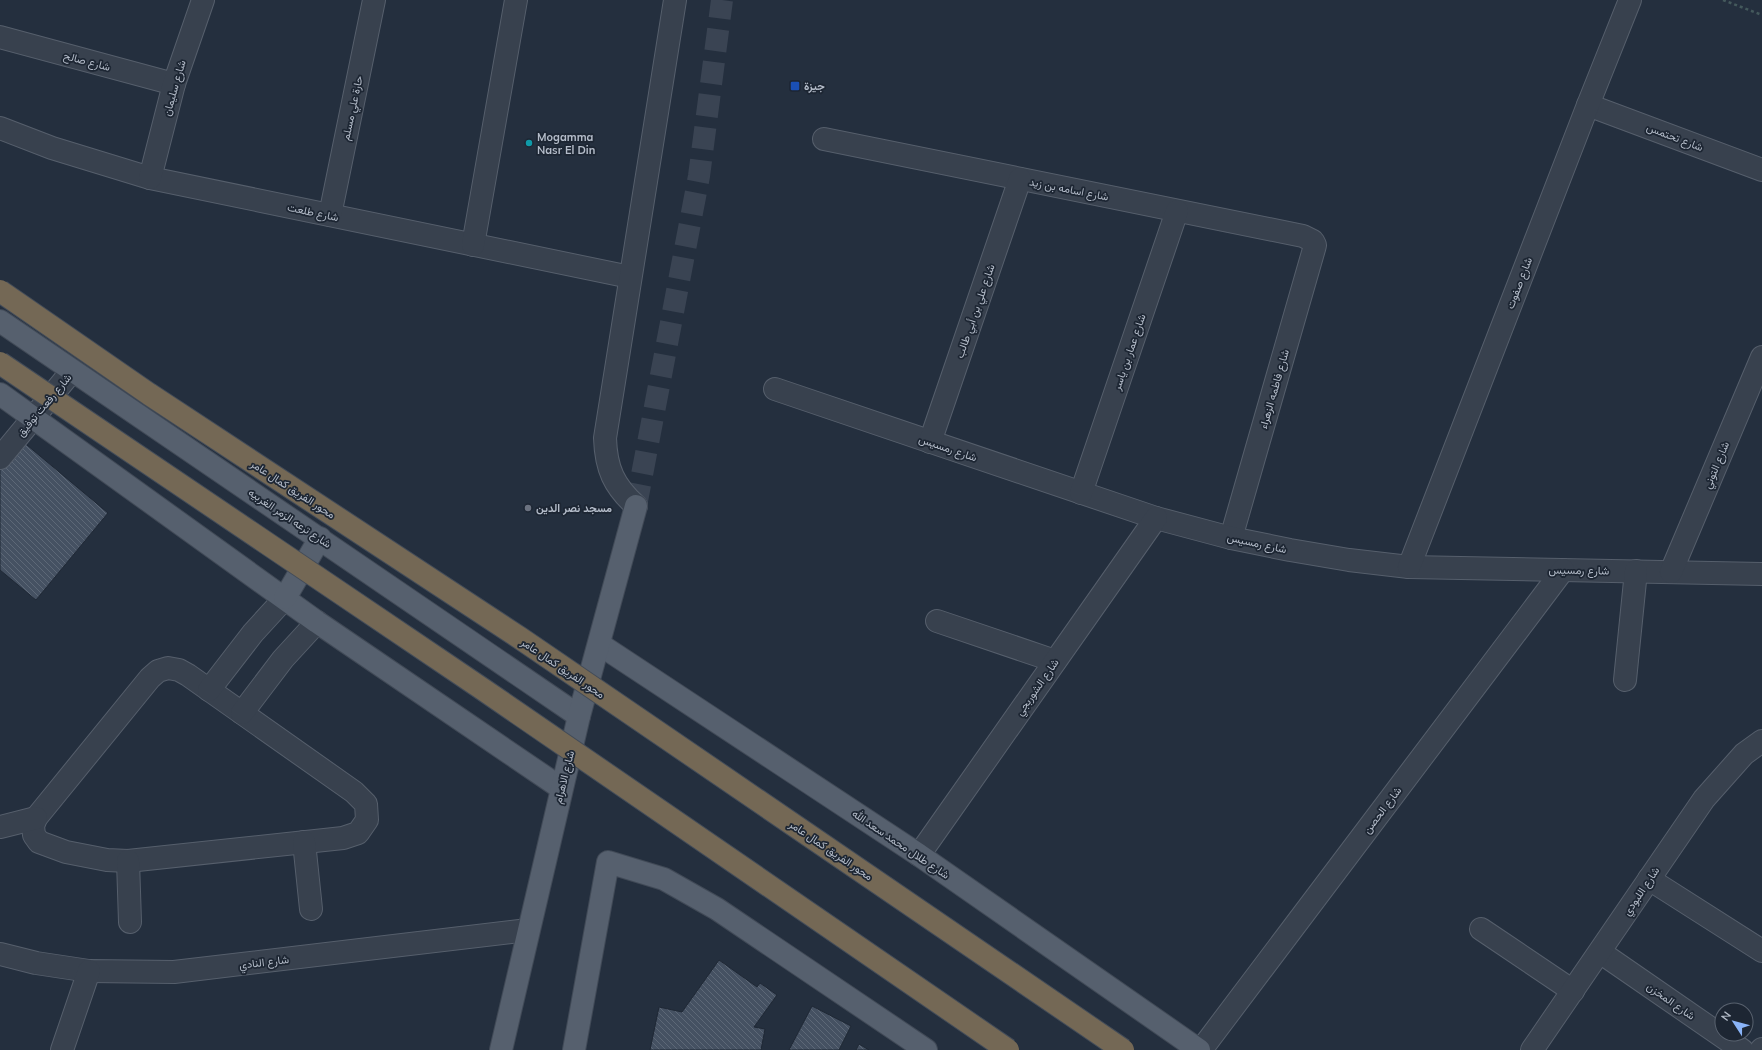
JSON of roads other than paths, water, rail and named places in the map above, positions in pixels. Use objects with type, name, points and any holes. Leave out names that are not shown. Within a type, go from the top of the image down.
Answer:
[{"type":"highway","name":"محور الفريق كمال عامر","points":[[0,291],[150,394],[527,643],[1123,1050]]},
{"type":"highway","points":[[0,363],[481,688],[1008,1050]]},
{"type":"main road","name":"شارع ترعه الزمر الغربيه","points":[[0,321],[579,716]]},
{"type":"main road","points":[[0,394],[317,622],[561,788]]},
{"type":"main road","name":"شارع الاهرام","points":[[501,1050],[561,788],[636,506]]},
{"type":"main road","points":[[285,598],[320,538]]},
{"type":"main road","name":"شارع طلال محمد سعد الله","points":[[599,644],[919,855],[1200,1050]]},
{"type":"main road","points":[[574,1050],[608,862],[664,879],[718,908],[926,1050]]},
{"type":"street","name":"شارع سليمان","points":[[150,178],[174,84],[203,0]]},
{"type":"street","name":"حارة علي مسلم","points":[[330,215],[374,0]]},
{"type":"street","points":[[473,245],[516,0]]},
{"type":"street","points":[[636,506],[625,496],[612,476],[605,454],[604,438],[675,0]]},
{"type":"street","name":"شارع صفوت","points":[[1409,567],[1630,0]]},
{"type":"street","name":"شارع صالح","points":[[0,38],[174,84]]},
{"type":"street","name":"شارع تحتمس","points":[[1588,105],[1762,170]]},
{"type":"street","name":"شارع طلعت","points":[[0,128],[52,148],[150,178],[630,277]]},
{"type":"street","name":"شارع اسامه بن زيد","points":[[824,139],[1020,180],[1303,236],[1313,241]]},
{"type":"street","name":"شارع علي بن أبي طالب","points":[[930,442],[1020,180]]},
{"type":"street","name":"شارع عمار بن ياسر","points":[[1081,493],[1177,211]]},
{"type":"street","name":"شارع فاطمه الزهراء","points":[[1231,538],[1314,249],[1315,245],[1313,241]]},
{"type":"street","name":"شارع التوني","points":[[1671,572],[1762,357]]},
{"type":"street","name":"شارع رفعت توفيق","points":[[0,458],[72,371]]},
{"type":"street","name":"شارع رمسيس","points":[[775,389],[1156,518],[1231,538],[1334,558],[1409,567],[1762,574]]},
{"type":"street","name":"شارع الشوربجي","points":[[919,855],[1156,518]]},
{"type":"street","name":"شارع الحصن","points":[[1200,1050],[1563,570]]},
{"type":"street","points":[[1625,680],[1636,571]]},
{"type":"street","points":[[209,690],[254,633],[285,598]]},
{"type":"street","points":[[937,621],[1055,661]]},
{"type":"street","points":[[242,713],[283,659],[317,622]]},
{"type":"street","points":[[168,668],[179,670],[209,690],[354,792],[366,804],[367,820],[358,833],[343,838],[128,861],[87,857],[46,846],[39,842],[34,835],[33,826],[36,818],[150,678],[158,671],[168,668]]},
{"type":"street","name":"شارع اللبودي","points":[[1532,1050],[1704,799],[1744,754],[1762,741]]},
{"type":"street","points":[[0,827],[36,818]]},
{"type":"street","points":[[304,842],[311,909]]},
{"type":"street","points":[[128,861],[130,922]]},
{"type":"street","points":[[1649,879],[1762,951]]},
{"type":"street","name":"شارع النادي","points":[[0,954],[36,963],[89,971],[174,972],[528,930]]},
{"type":"street","points":[[1481,930],[1573,991]]},
{"type":"street","name":"شارع المخزن","points":[[1600,952],[1742,1050]]},
{"type":"street","points":[[62,1050],[89,971]]},
{"type":"tunnel","points":[[636,506],[699,176],[722,0]]},
{"type":"place","name":"جيزة","points":[[795,86]]},
{"type":"place","name":"Mogamma Nasr El Din","points":[[529,143]]},
{"type":"place","name":"مسجد نصر الدين","points":[[528,508]]}]
